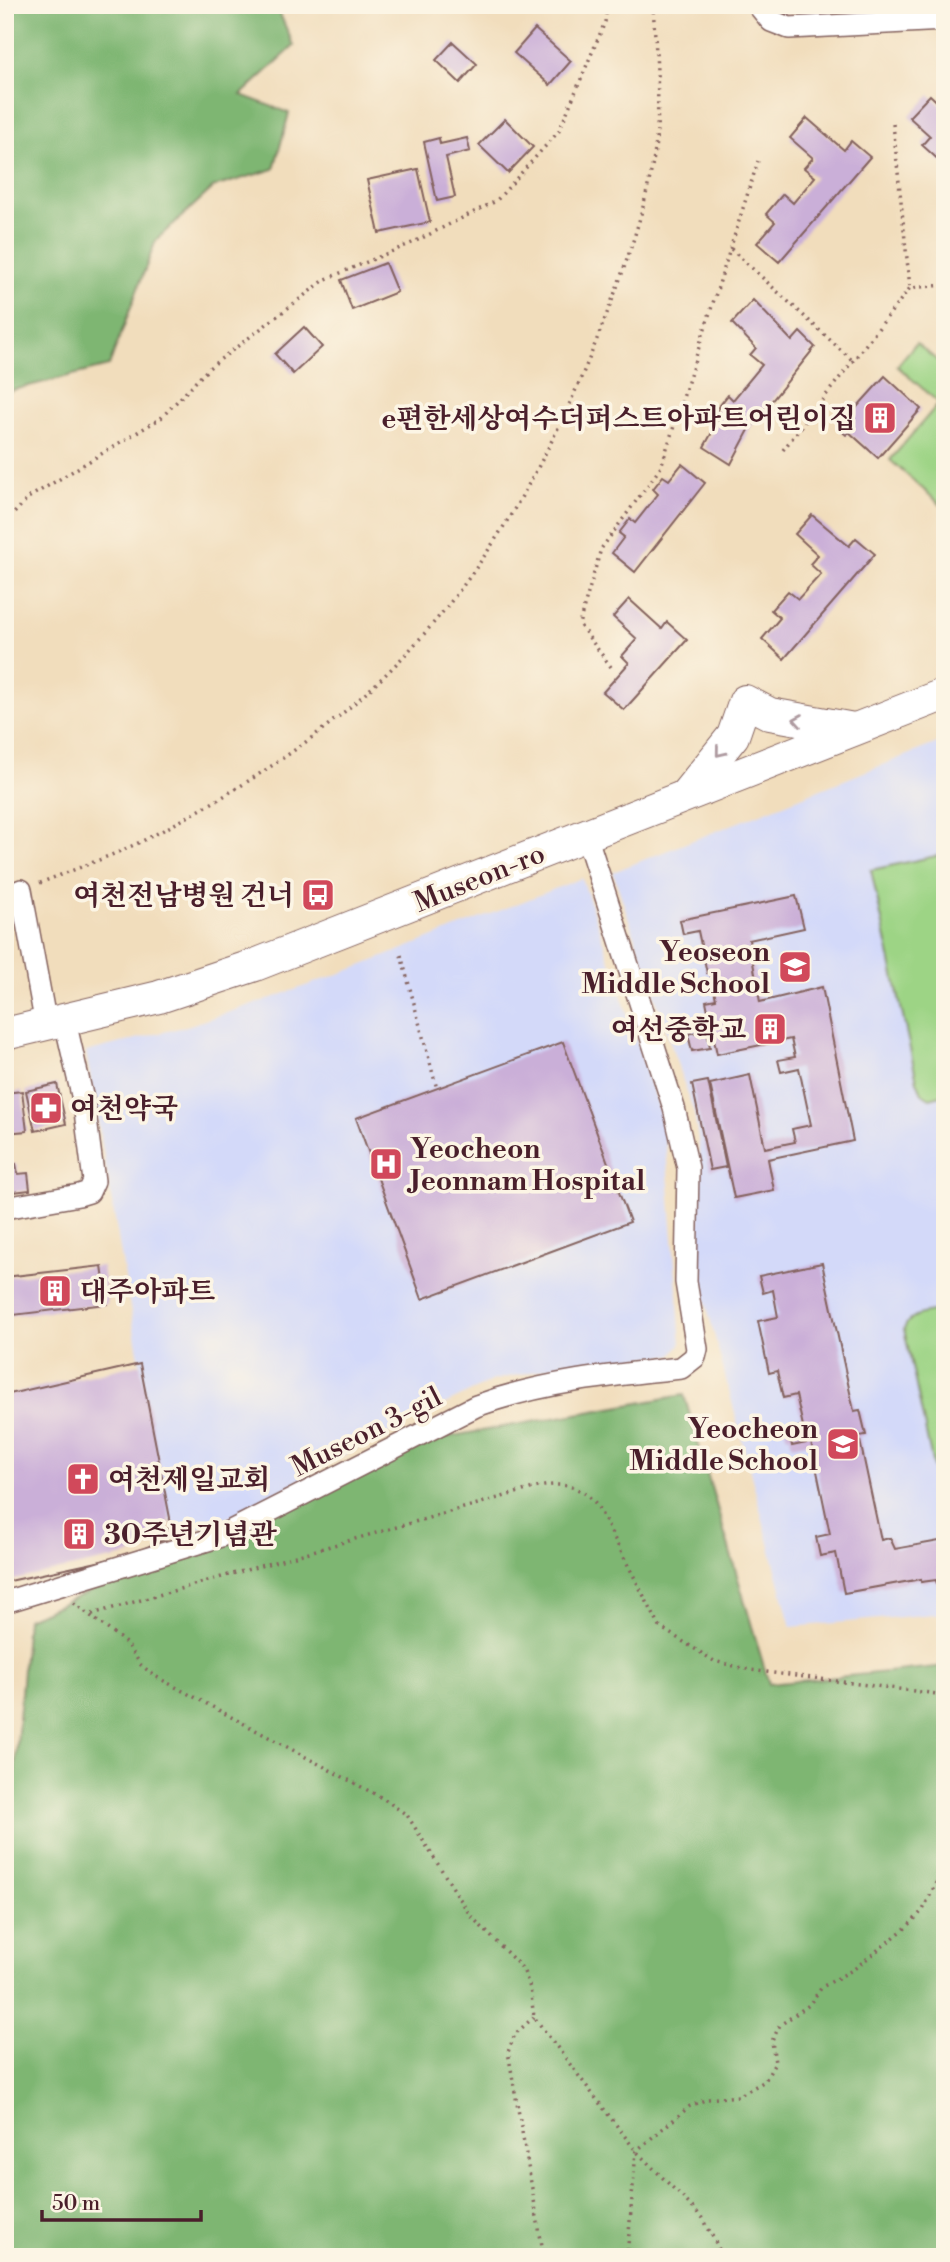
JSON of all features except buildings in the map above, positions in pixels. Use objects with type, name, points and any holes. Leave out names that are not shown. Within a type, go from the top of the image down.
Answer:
[{"type":"street","points":[[758,5],[766,17],[783,27],[853,15],[945,20]]},
{"type":"street","name":"Museon-ro","points":[[5,1034],[159,997],[255,965],[945,694]]},
{"type":"street","points":[[684,797],[733,736],[745,701],[770,714],[855,729]]},
{"type":"street","name":"Museon 3-gil","points":[[5,1602],[221,1536],[476,1406],[553,1384],[681,1368],[695,1357],[697,1349],[686,1282],[688,1168],[674,1108],[586,835]]},
{"type":"street","points":[[5,1208],[89,1192],[94,1181],[83,1104],[55,1023],[21,890]]},
{"type":"path","points":[[5,523],[13,510],[28,498],[161,418],[209,368],[326,279],[412,243],[496,201],[561,128],[606,22],[607,5]]},
{"type":"path","points":[[21,890],[150,837],[266,771],[351,707],[417,642],[481,566],[534,477],[577,389],[621,278],[652,172],[656,120],[653,5]]},
{"type":"path","points":[[783,450],[910,288],[893,124]]},
{"type":"path","points":[[611,667],[579,624],[601,549],[661,467],[758,161]]},
{"type":"path","points":[[730,248],[853,361]]},
{"type":"path","points":[[910,288],[945,285]]},
{"type":"path","points":[[401,956],[437,1089]]},
{"type":"path","points":[[723,2257],[703,2218],[636,2151],[534,2017],[530,1988],[523,1969],[470,1915],[407,1815],[384,1799],[155,1676],[141,1665],[127,1644],[92,1614],[530,1489],[561,1483],[581,1490],[597,1505],[660,1627],[714,1661],[750,1670],[945,1695]]},
{"type":"path","points":[[626,2257],[636,2151],[690,2106],[706,2099],[738,2096],[765,2081],[775,2063],[772,2041],[780,2025],[809,2005],[822,1987],[854,1969],[908,1926],[945,1875]]},
{"type":"path","points":[[534,2017],[515,2034],[508,2052],[544,2257]]},
{"type":"shaded area","points":[[945,740],[945,1613],[791,1627],[702,1288],[699,1247],[699,1145],[694,1113],[613,872]]},
{"type":"shaded area","name":"Yeocheon Jeonnam Hospital","points":[[582,878],[664,1123],[681,1343],[672,1355],[554,1367],[491,1381],[338,1458],[251,1509],[191,1531],[177,1530],[170,1518],[153,1439],[86,1052],[187,1026],[275,997],[361,966]]},
{"type":"green space","points":[[5,5],[276,5],[294,46],[241,95],[289,113],[274,169],[214,187],[156,240],[109,366],[5,392]]},
{"type":"green space","points":[[916,343],[945,367],[945,500],[941,505],[890,460],[939,403],[897,366]]},
{"type":"green space","points":[[945,854],[945,1094],[930,1098],[922,1093],[917,1081],[871,870]]},
{"type":"green space","points":[[945,1310],[945,1505],[940,1499],[904,1329],[915,1316]]},
{"type":"green space","points":[[684,1395],[769,1684],[945,1666],[945,2257],[5,2257],[5,1894],[27,1619],[441,1438]]},
{"type":"place","name":"e편한세상여수더퍼스트아파트어린이집","points":[[880,418]]},
{"type":"place","name":"여천전남병원 건너","points":[[318,895]]},
{"type":"place","name":"Yeoseon Middle School","points":[[795,967]]},
{"type":"place","name":"여선중학교","points":[[770,1029]]},
{"type":"place","name":"여천약국","points":[[46,1108]]},
{"type":"place","name":"Yeocheon Jeonnam Hospital","points":[[386,1164]]},
{"type":"place","name":"대주아파트","points":[[55,1291]]},
{"type":"place","name":"Yeocheon Middle School","points":[[843,1444]]},
{"type":"place","name":"여천제일교회","points":[[83,1479]]},
{"type":"place","name":"30주년기념관","points":[[79,1534]]}]
